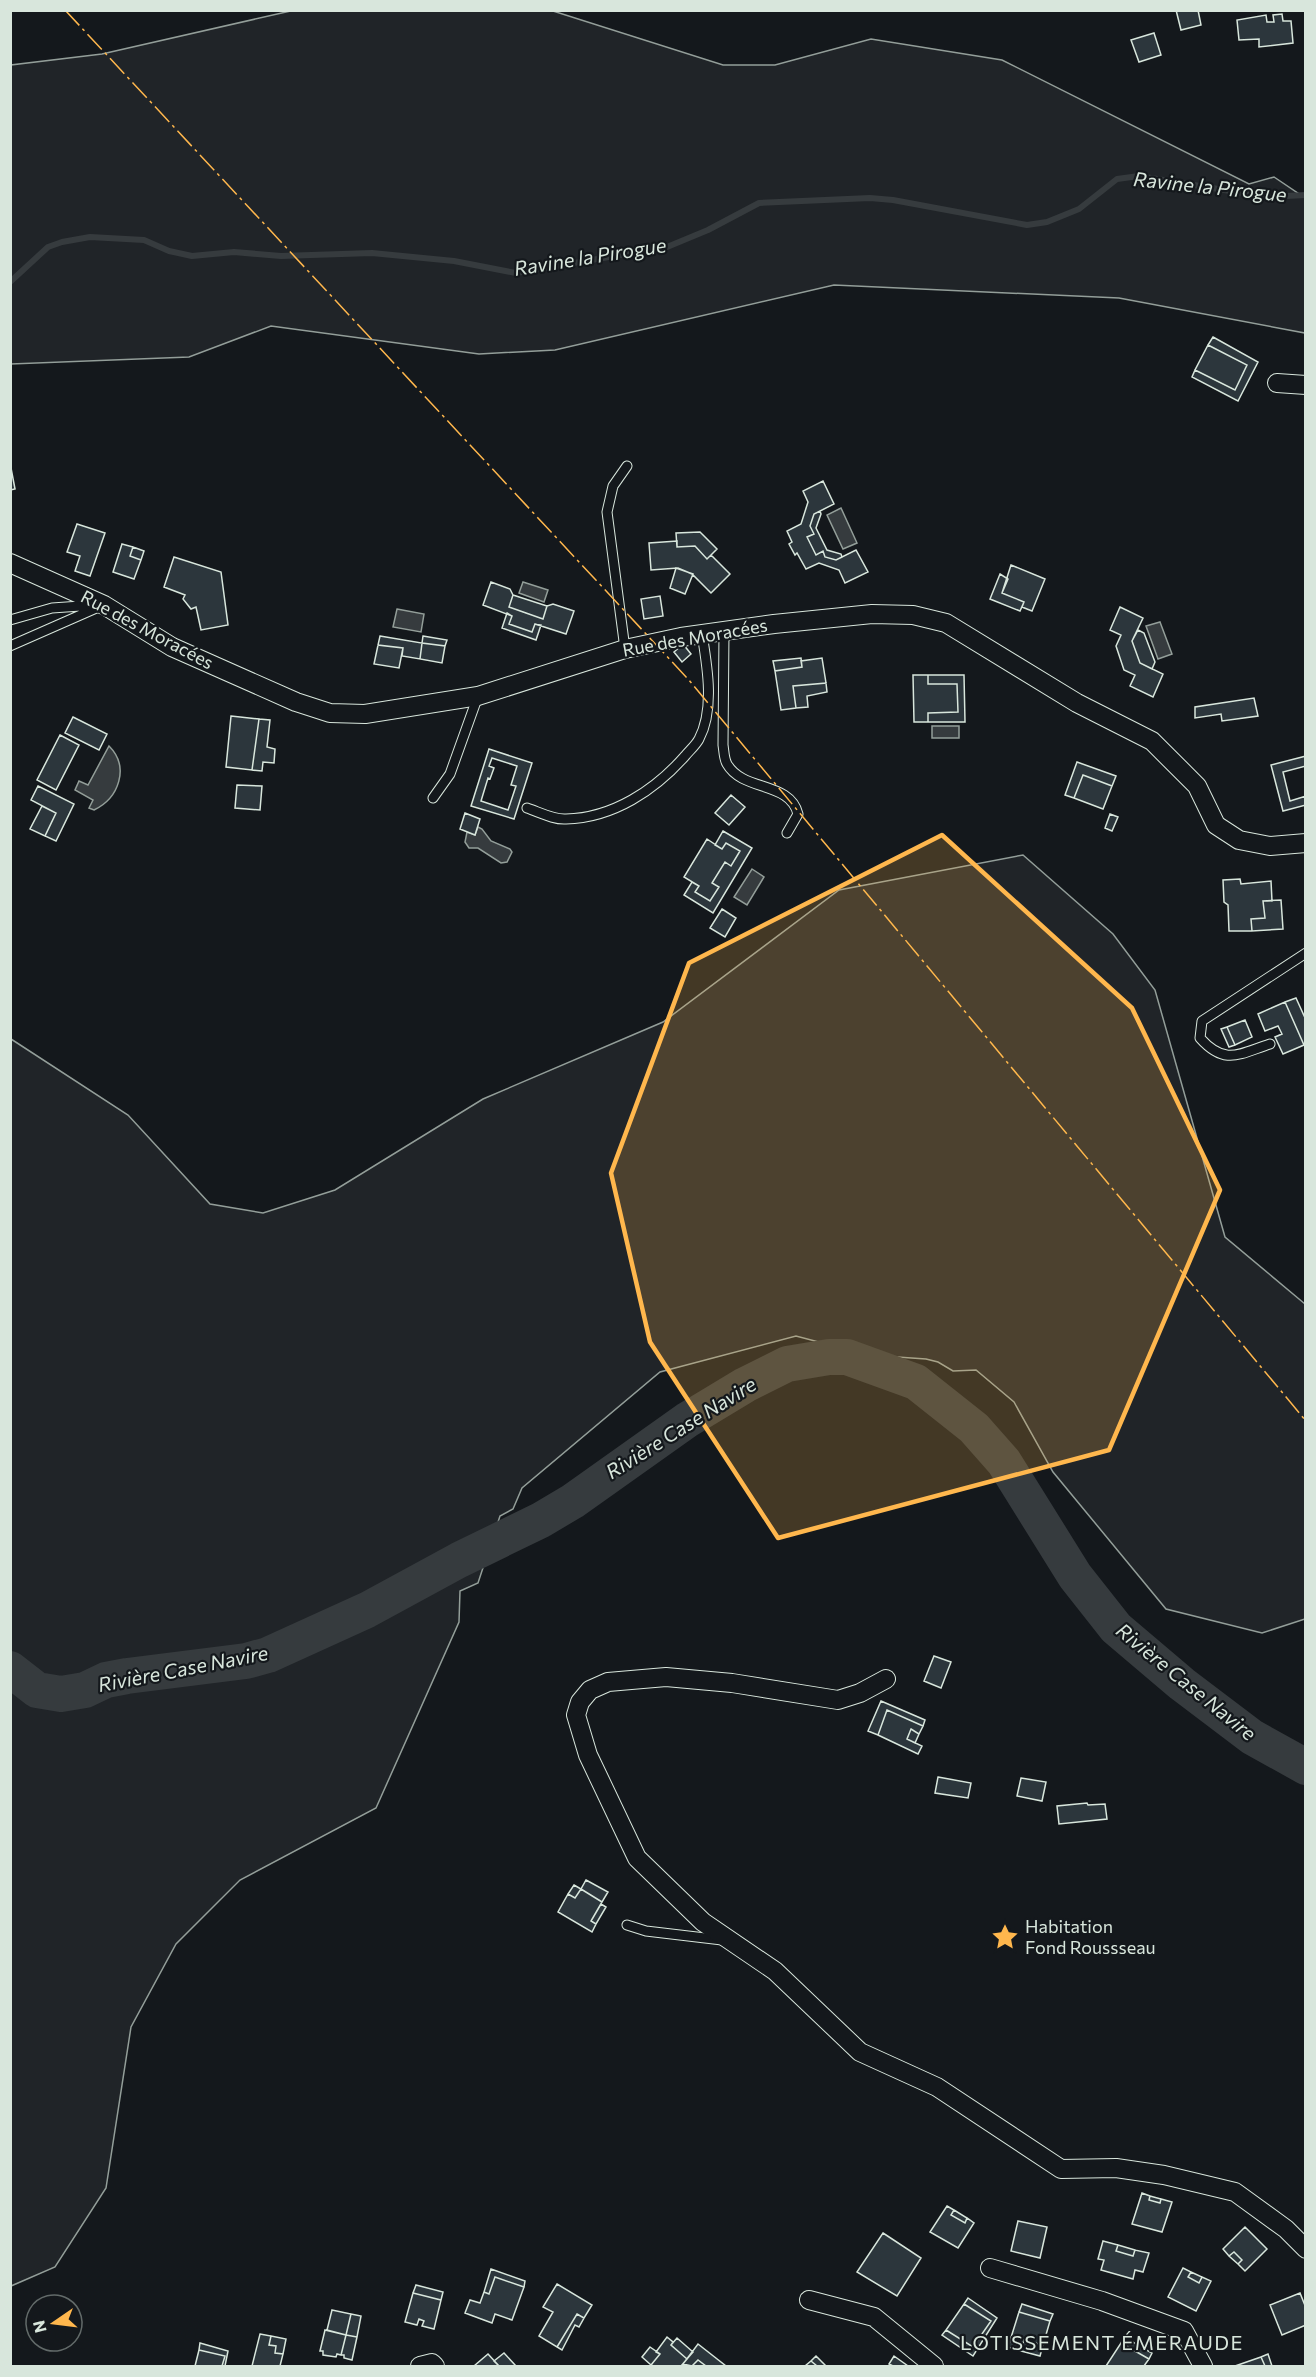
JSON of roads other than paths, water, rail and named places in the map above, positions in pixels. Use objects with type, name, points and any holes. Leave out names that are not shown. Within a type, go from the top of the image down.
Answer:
[{"type":"street","points":[[1277,383],[1305,385]]},
{"type":"street","name":"Rue des Moracées","points":[[10,563],[104,605],[172,647],[296,702],[330,713],[365,714],[478,696],[625,649],[702,634],[872,614],[913,615],[946,623],[1077,703],[1152,741],[1197,786],[1216,825],[1239,840],[1270,846],[1305,843]]},
{"type":"street","points":[[886,1679],[860,1693],[838,1700],[732,1683],[666,1677],[608,1682],[590,1690],[580,1702],[576,1715],[588,1755],[637,1858],[703,1922],[775,1971],[860,2052],[937,2087],[1062,2169],[1116,2168],[1164,2175],[1235,2192],[1286,2229],[1305,2249]]},
{"type":"street","points":[[990,2268],[1102,2301],[1184,2331],[1203,2367]]},
{"type":"street","points":[[809,2300],[874,2317],[934,2367]]},
{"type":"street","points":[[420,2367],[432,2363],[435,2367]]},
{"type":"lane","points":[[625,649],[607,512],[613,486],[627,466]]},
{"type":"lane","points":[[10,620],[52,608],[104,605]]},
{"type":"lane","points":[[10,646],[104,605]]},
{"type":"lane","points":[[724,632],[723,745],[726,762],[735,774],[787,795],[795,803],[798,814],[786,833]]},
{"type":"lane","points":[[527,808],[563,820],[588,817],[620,807],[648,790],[677,765],[699,740],[704,727],[708,701],[702,634]]},
{"type":"lane","points":[[433,798],[450,774],[478,696]]},
{"type":"lane","points":[[1270,1044],[1229,1057],[1210,1050],[1200,1038],[1202,1021],[1305,953]]},
{"type":"lane","points":[[627,1925],[646,1931],[730,1941]]},
{"type":"waterway","name":"Ravine la Pirogue","points":[[10,282],[48,247],[90,237],[144,240],[169,251],[192,256],[234,252],[281,256],[372,253],[454,261],[516,273],[667,247],[708,230],[759,203],[870,198],[893,200],[1027,225],[1047,222],[1079,209],[1117,179],[1139,176],[1267,197],[1306,195]]},
{"type":"waterway","name":"Rivière Case Navire","points":[[10,1669],[37,1690],[61,1694],[85,1690],[106,1680],[127,1676],[246,1661],[268,1655],[367,1610],[459,1560],[541,1520],[573,1501],[687,1420],[745,1385],[787,1364],[829,1357],[847,1357],[916,1382],[974,1428],[1004,1462],[1075,1576],[1116,1628],[1182,1684],[1252,1737],[1306,1767]]},
{"type":"place","name":"Habitation Fond Roussseau","points":[[1005,1937]]},
{"type":"district","name":"LOTISSEMENT ÉMERAUDE","points":[[1102,2343]]}]
